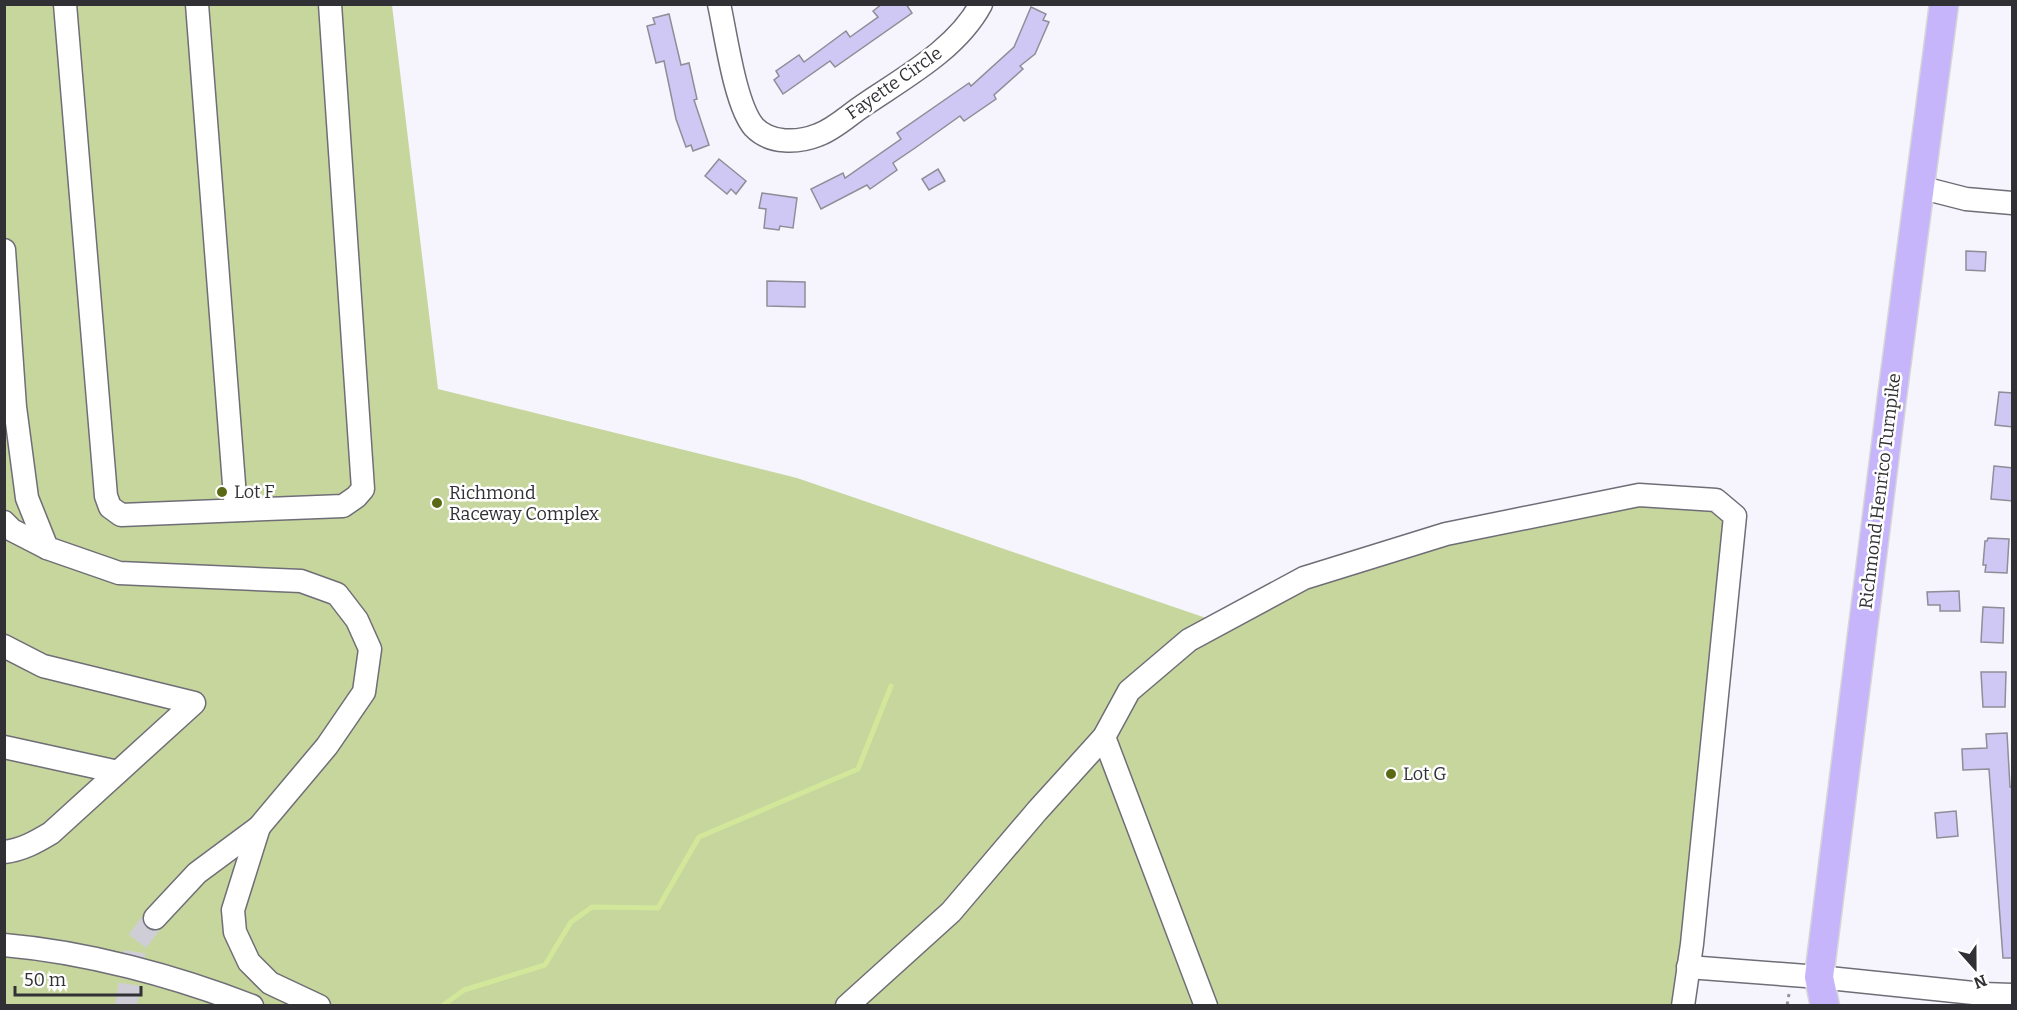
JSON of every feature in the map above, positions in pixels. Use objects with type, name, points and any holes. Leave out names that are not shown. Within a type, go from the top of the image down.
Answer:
[{"type":"main road","name":"Richmond Henrico Turnpike","points":[[1825,1005],[1819,977],[1944,4]]},
{"type":"main road","name":"Richmond Henrico Turnpike","points":[[1804,1005],[1819,977]]},
{"type":"street","points":[[65,4],[106,496],[110,507],[121,515],[343,506],[363,489],[330,4]]},
{"type":"street","points":[[197,4],[236,510]]},
{"type":"street","name":"Fayette Circle","points":[[719,4],[740,98],[746,114],[755,127],[765,135],[778,140],[793,141],[824,132],[926,62],[964,29],[981,4]]},
{"type":"street","points":[[1919,187],[1966,199],[2013,203]]},
{"type":"street","points":[[4,250],[15,407],[27,498],[47,548]]},
{"type":"street","points":[[847,1005],[951,912],[1104,737],[1129,691],[1189,640],[1304,578],[1446,534],[1639,495],[1716,500],[1735,516],[1683,1005]]},
{"type":"street","points":[[4,522],[12,531],[47,548],[119,573],[301,581],[336,594],[357,620],[370,649],[364,692],[327,746],[259,827],[197,873],[155,918]]},
{"type":"street","points":[[4,646],[43,666],[194,703],[51,833],[30,845],[4,852]]},
{"type":"street","points":[[1104,737],[1206,1005]]},
{"type":"street","points":[[4,747],[117,772]]},
{"type":"street","points":[[259,827],[233,910],[236,932],[249,962],[270,983],[319,1005]]},
{"type":"street","points":[[4,945],[58,951],[217,992],[252,1005]]},
{"type":"street","points":[[1688,967],[1819,977],[1982,1000],[2013,995]]},
{"type":"green space","name":"Richmond Raceway Complex","points":[[5,5],[392,5],[438,389],[797,478],[1209,619],[1407,553],[1662,494],[1739,513],[1690,1005],[5,1006]]},
{"type":"building","points":[[882,4],[906,4],[912,13],[835,67],[830,61],[783,94],[774,80],[779,76],[776,71],[799,55],[804,62],[846,31],[850,37],[878,17],[873,11]]},
{"type":"building","points":[[1031,7],[1046,14],[1043,20],[1049,22],[1035,54],[1020,66],[1023,69],[994,95],[996,99],[964,121],[960,116],[893,163],[897,170],[870,189],[867,185],[821,209],[811,189],[843,173],[845,178],[901,139],[897,133],[969,83],[971,86],[1014,47]]},
{"type":"building","points":[[669,14],[681,65],[689,63],[697,99],[694,100],[709,145],[693,151],[691,145],[686,147],[676,119],[664,61],[656,63],[647,26],[655,24],[653,18]]},
{"type":"building","points":[[719,159],[746,181],[736,194],[731,189],[727,194],[705,176]]},
{"type":"building","points":[[938,169],[945,181],[929,190],[922,179]]},
{"type":"building","points":[[762,193],[797,198],[793,228],[780,226],[779,230],[764,228],[766,209],[759,208]]},
{"type":"building","points":[[1966,251],[1986,252],[1985,271],[1966,270]]},
{"type":"building","points":[[767,281],[805,282],[805,307],[767,306]]},
{"type":"building","points":[[1999,392],[2013,393],[2013,427],[1995,425]]},
{"type":"building","points":[[1994,466],[2013,468],[2013,501],[1991,499]]},
{"type":"building","points":[[1988,538],[2009,539],[2007,573],[1985,572],[1986,565],[1983,565],[1985,541]]},
{"type":"building","points":[[1959,591],[1960,611],[1940,611],[1940,605],[1928,605],[1927,592]]},
{"type":"building","points":[[1983,607],[2004,608],[2003,643],[1981,642]]},
{"type":"building","points":[[1981,672],[2006,672],[2005,707],[1983,707]]},
{"type":"building","points":[[2007,733],[2010,787],[2013,787],[2013,958],[2003,958],[1989,769],[1963,770],[1962,749],[1987,748],[1986,734]]},
{"type":"building","points":[[1956,811],[1958,836],[1937,838],[1935,813]]},
{"type":"waterway","points":[[442,1006],[464,990],[545,965],[571,922],[592,907],[658,908],[699,837],[858,769],[891,686]]},
{"type":"tunnel","points":[[126,1006],[136,943],[155,918]]},
{"type":"place","name":"Lot F","points":[[222,492]]},
{"type":"place","name":"Richmond Raceway Complex","points":[[437,503]]},
{"type":"place","name":"Lot G","points":[[1391,774]]}]
